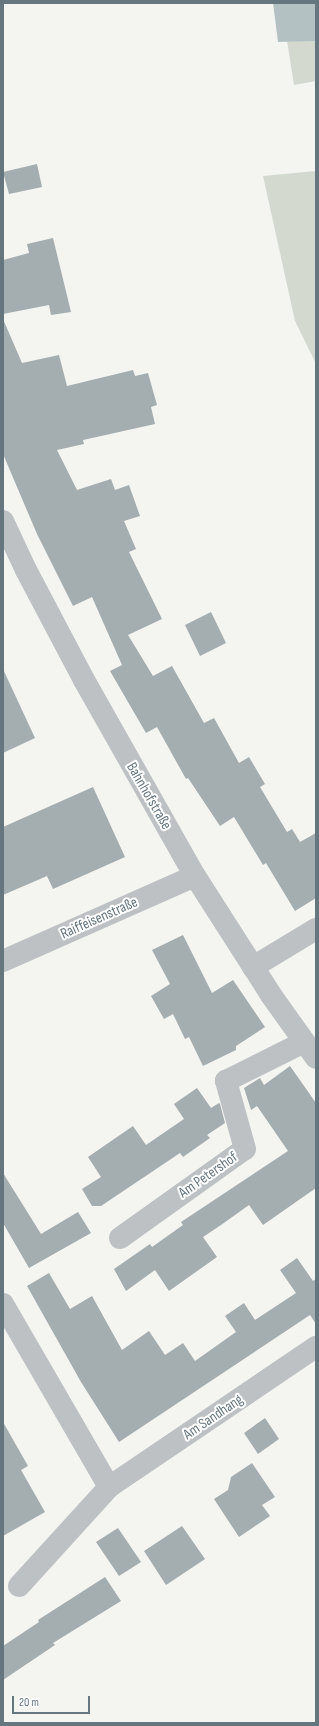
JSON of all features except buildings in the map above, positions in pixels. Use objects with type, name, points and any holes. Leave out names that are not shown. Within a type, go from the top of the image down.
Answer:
[{"type":"street","name":"Bahnhofstraße","points":[[3,521],[26,570],[112,731],[195,876],[253,967],[310,1050]]},
{"type":"street","name":"Raiffeisenstraße","points":[[3,961],[195,876]]},
{"type":"street","points":[[253,967],[316,929]]},
{"type":"street","name":"Am Petershof","points":[[120,1238],[245,1149],[226,1081],[310,1050]]},
{"type":"street","points":[[3,1304],[109,1487]]},
{"type":"street","name":"Am Sandhang","points":[[19,1586],[109,1487],[316,1347]]},
{"type":"shaded area","points":[[273,3],[316,3],[316,41],[278,42]]},
{"type":"shaded area","points":[[281,3],[316,3],[316,81],[294,85]]},
{"type":"shaded area","points":[[316,171],[316,364],[295,321],[263,176]]}]
